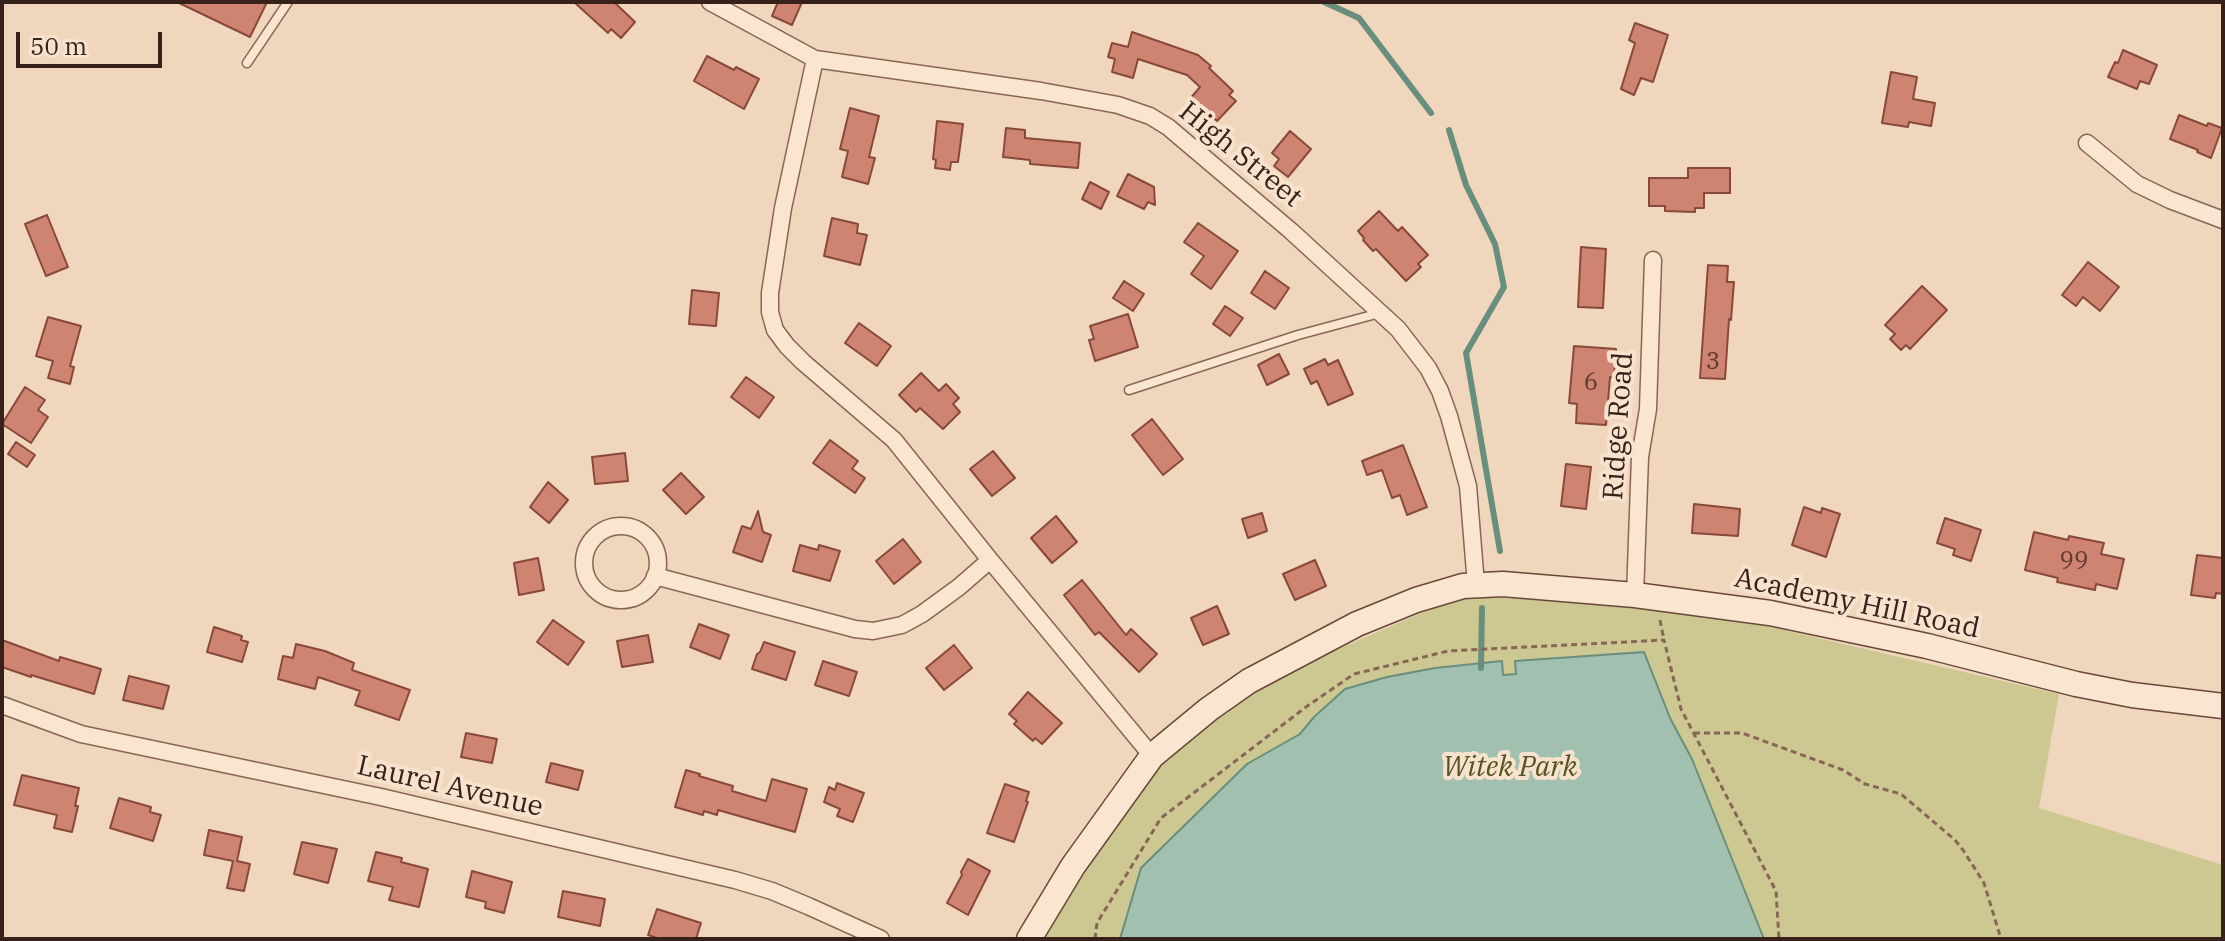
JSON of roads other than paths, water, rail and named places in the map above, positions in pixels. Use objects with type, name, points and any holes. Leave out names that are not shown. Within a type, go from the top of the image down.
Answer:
[{"type":"main road","name":"Academy Hill Road","points":[[1029,939],[1073,866],[1152,756],[1209,709],[1284,661],[1357,624],[1440,592],[1476,585],[1503,584],[1635,595],[1770,613],[1927,646],[2118,692],[2223,706]]},
{"type":"street","name":"High Street","points":[[710,2],[815,59],[1118,105],[1150,116],[1168,127],[1291,231],[1381,313],[1413,346],[1428,368],[1449,416],[1468,486],[1476,585]]},
{"type":"street","points":[[815,59],[783,208],[770,293],[770,312],[775,330],[803,362],[894,440],[1152,756]]},
{"type":"street","points":[[2087,143],[2137,184],[2223,220]]},
{"type":"street","name":"Ridge Road","points":[[1635,595],[1640,457],[1648,409],[1653,260]]},
{"type":"street","points":[[629,526],[650,540],[656,551],[658,564],[655,576],[641,594],[630,599],[607,598],[589,583],[584,572],[586,548],[593,537],[604,529],[629,526]]},
{"type":"street","points":[[655,576],[855,629],[873,631],[902,625],[922,614],[990,560]]},
{"type":"street","name":"Laurel Avenue","points":[[2,705],[81,734],[381,797],[735,880],[772,891],[881,939]]},
{"type":"lane","points":[[247,63],[288,2]]},
{"type":"lane","points":[[1129,390],[1298,335],[1381,313]]},
{"type":"waterway","points":[[1324,2],[1359,18],[1431,113]]},
{"type":"waterway","points":[[1449,130],[1466,185],[1495,244],[1504,287],[1466,353],[1500,551]]},
{"type":"waterway","points":[[1481,668],[1482,608]]},
{"type":"park label","name":"Witek Park","points":[[1510,768]]}]
